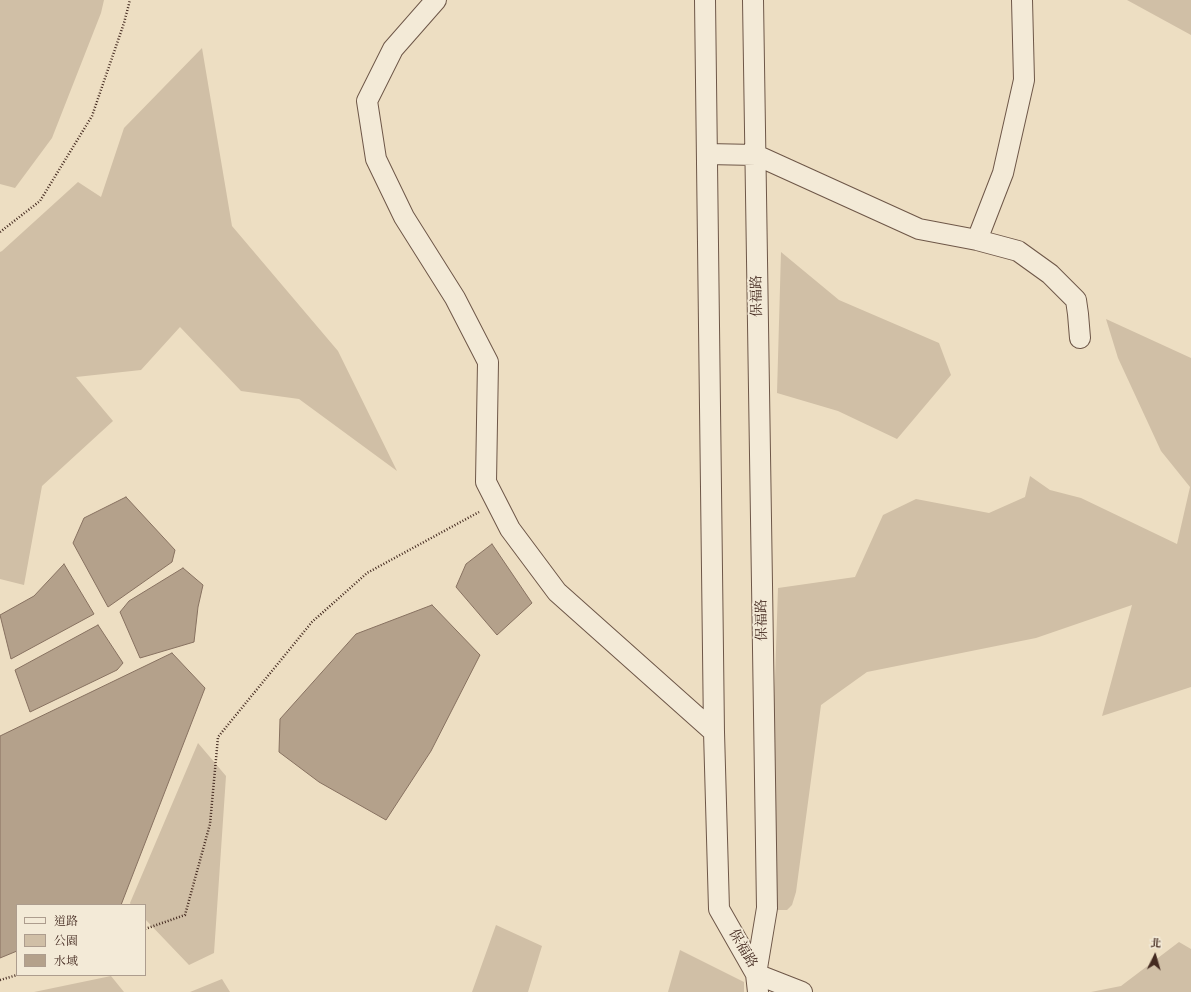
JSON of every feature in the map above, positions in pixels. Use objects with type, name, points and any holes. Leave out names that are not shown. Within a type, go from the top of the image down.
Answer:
[{"type":"street","points":[[436,0],[393,49],[367,101],[376,159],[404,217],[455,298],[488,362],[486,482],[510,529],[557,592],[714,732]]},
{"type":"street","name":"保福路","points":[[705,0],[714,732],[719,910],[757,983]]},
{"type":"street","name":"保福路","points":[[753,0],[767,908],[757,983]]},
{"type":"street","points":[[977,240],[1003,173],[1024,80],[1022,0]]},
{"type":"street","points":[[707,154],[756,155],[919,229],[977,240],[1018,251],[1050,274],[1076,300],[1080,338]]},
{"type":"street","points":[[757,983],[802,992]]},
{"type":"path","points":[[0,232],[40,201],[92,116],[124,23],[130,0]]},
{"type":"path","points":[[146,930],[185,915],[210,824],[218,737],[312,622],[367,573],[497,503]]},
{"type":"path","points":[[0,980],[16,974]]},
{"type":"green space","points":[[0,0],[104,0],[101,13],[52,138],[15,188],[0,184]]},
{"type":"green space","points":[[1127,0],[1191,0],[1191,35]]},
{"type":"green space","points":[[202,48],[232,226],[338,351],[397,471],[299,399],[241,391],[180,327],[141,370],[76,377],[113,421],[42,486],[24,585],[0,579],[0,252],[78,182],[101,197],[124,128]]},
{"type":"green space","points":[[781,252],[839,300],[939,343],[951,375],[897,439],[838,411],[777,393]]},
{"type":"green space","points":[[1106,319],[1191,358],[1191,687],[1102,716],[1132,605],[1036,638],[867,672],[821,705],[796,892],[792,905],[787,910],[773,910],[768,890],[778,588],[855,577],[883,515],[916,499],[989,513],[1025,497],[1030,476],[1050,490],[1081,498],[1177,544],[1190,487],[1161,451],[1118,358]]},
{"type":"green space","points":[[198,743],[226,776],[214,953],[189,965],[146,920],[146,904],[130,903]]},
{"type":"green space","points":[[496,925],[542,946],[528,992],[472,992]]},
{"type":"green space","points":[[1179,942],[1191,949],[1191,992],[1091,992],[1121,986]]},
{"type":"green space","points":[[680,950],[744,982],[744,992],[668,992]]},
{"type":"green space","points":[[111,976],[124,992],[34,992]]},
{"type":"green space","points":[[222,979],[230,992],[190,992]]},
{"type":"water","points":[[126,497],[175,550],[172,562],[108,607],[73,543],[84,518]]},
{"type":"water","points":[[492,544],[532,603],[497,635],[456,587],[466,564]]},
{"type":"water","points":[[64,564],[94,614],[11,659],[0,615],[34,596]]},
{"type":"water","points":[[183,568],[203,585],[198,607],[194,642],[140,658],[120,612],[129,601]]},
{"type":"water","points":[[432,605],[480,655],[431,751],[386,820],[319,782],[279,752],[280,719],[356,634]]},
{"type":"water","points":[[98,625],[123,663],[117,670],[30,712],[15,670]]},
{"type":"water","points":[[172,653],[205,688],[121,904],[16,904],[16,951],[0,958],[0,736]]}]
